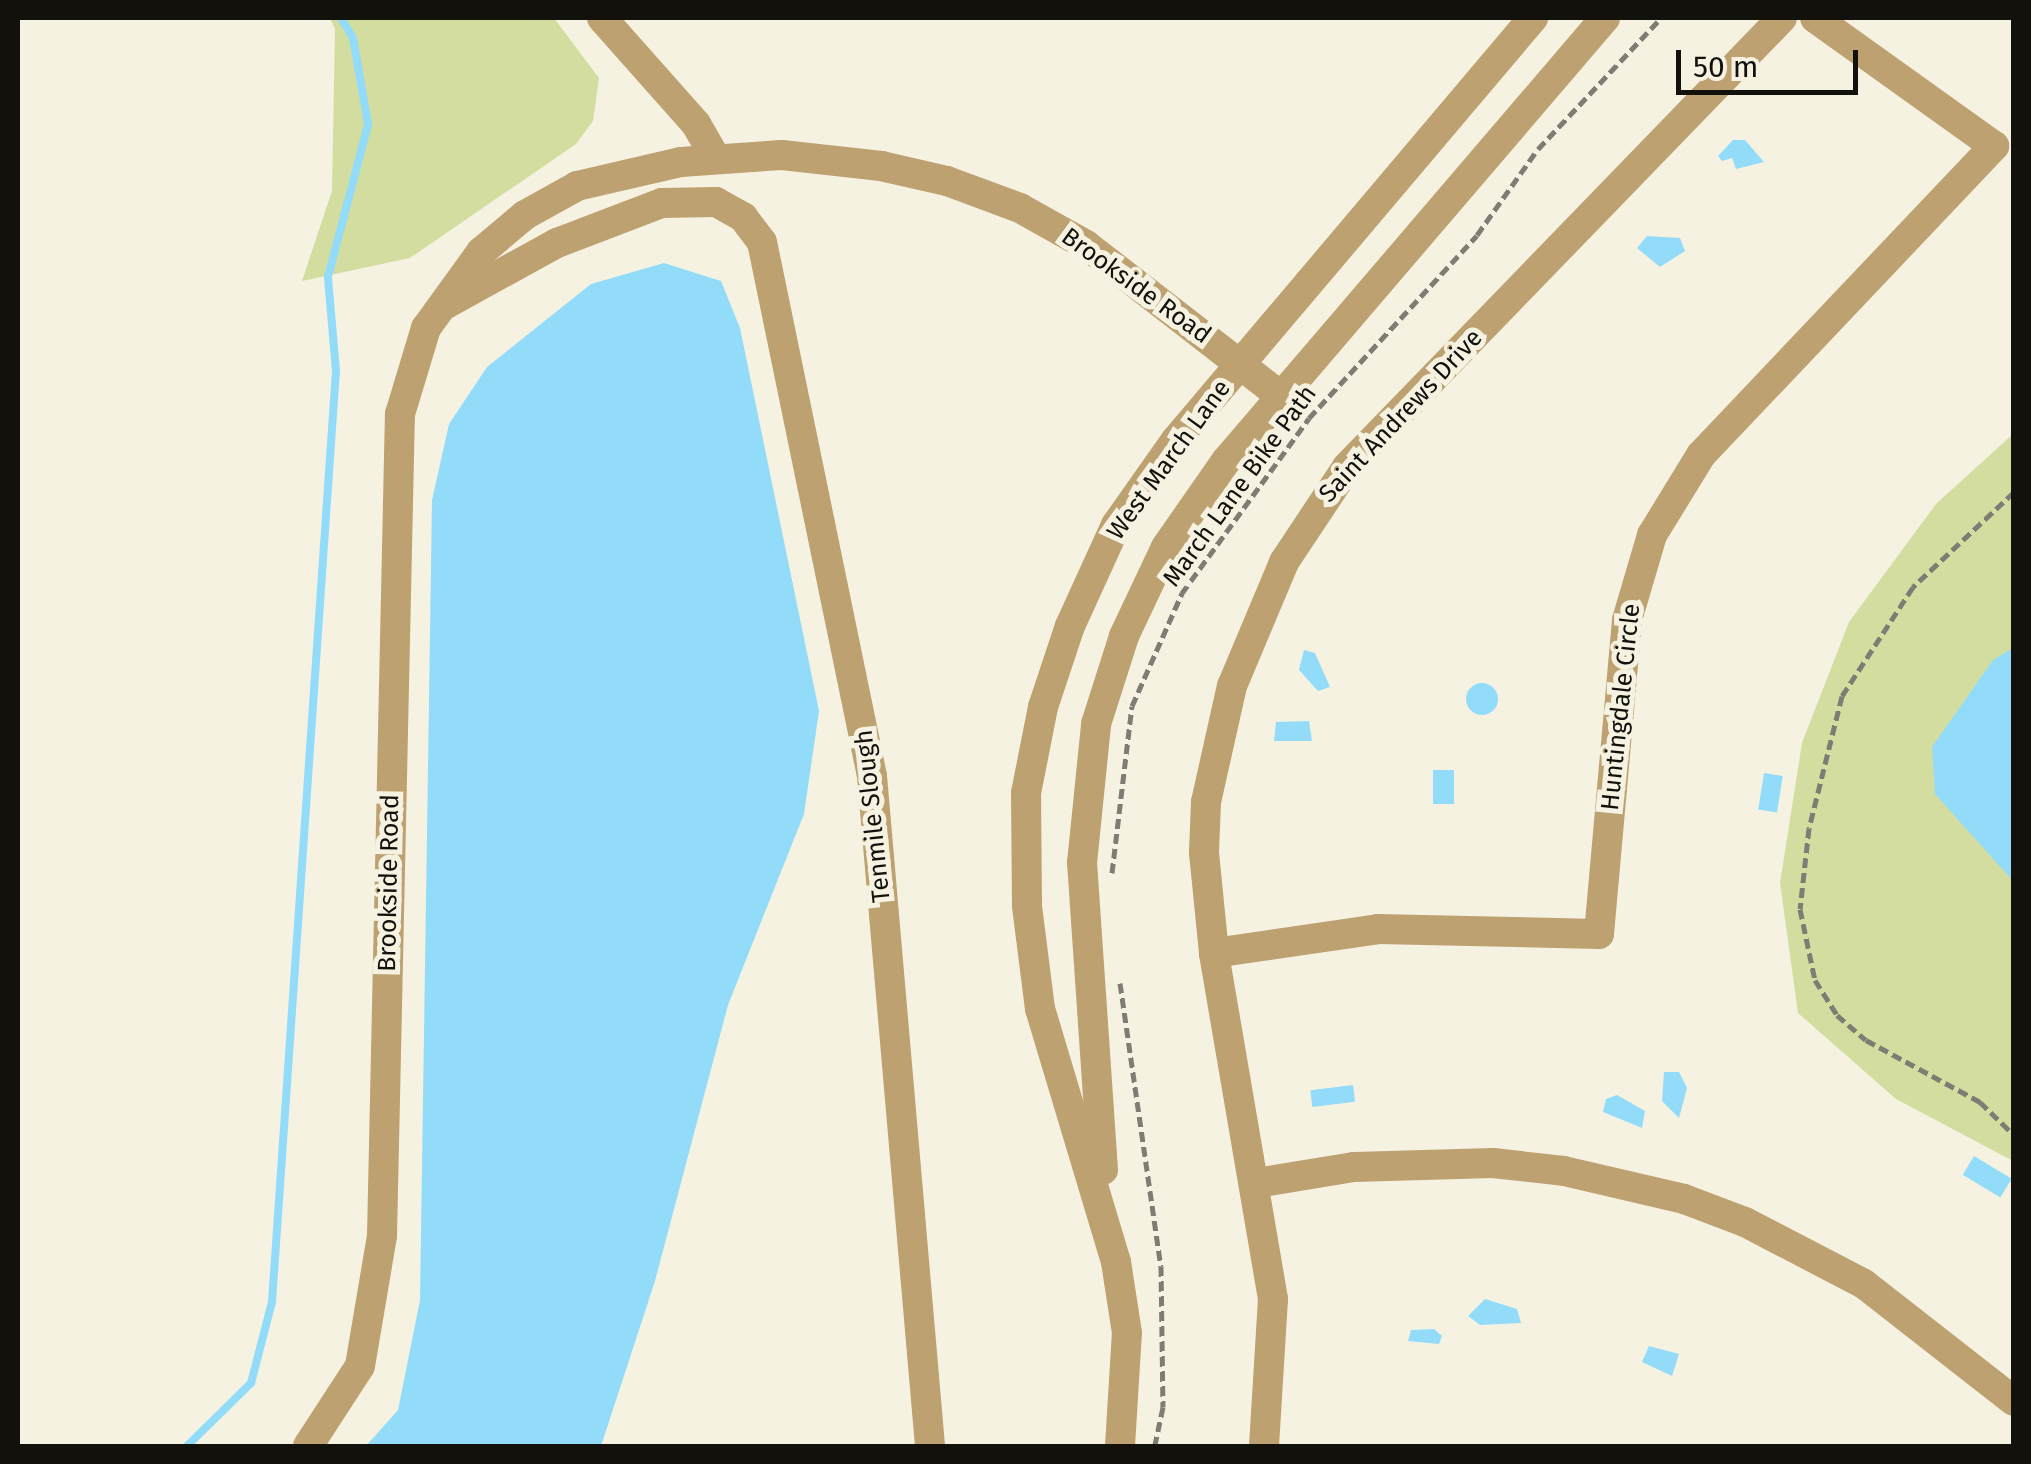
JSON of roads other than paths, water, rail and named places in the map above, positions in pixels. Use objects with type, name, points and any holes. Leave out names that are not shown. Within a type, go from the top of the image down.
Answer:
[{"type":"street","points":[[602,18],[696,124],[716,158]]},
{"type":"street","name":"West March Lane","points":[[1108,1228],[1040,1009],[1027,906],[1026,793],[1070,626],[1116,525],[1239,363],[1532,18]]},
{"type":"street","name":"West March Lane","points":[[1120,1446],[1126,1333],[1108,1228],[1082,863],[1096,724],[1124,636],[1166,547],[1226,461],[1605,18]]},
{"type":"street","name":"Saint Andrews Drive","points":[[1264,1446],[1272,1299],[1256,1183],[1214,953],[1204,852],[1217,739],[1260,614],[1315,510],[1348,467],[1782,18]]},
{"type":"street","name":"Huntingdale Circle","points":[[1214,953],[1378,930],[1599,934],[1627,620],[1652,535],[1701,456],[1994,146],[1815,18]]},
{"type":"street","name":"Brookside Road","points":[[308,1446],[360,1366],[382,1236],[398,450],[409,372],[437,309],[482,252],[525,215],[577,186],[716,158],[820,156],[881,166],[947,181],[1020,208],[1086,245],[1281,396]]},
{"type":"street","name":"Tenmile Slough","points":[[437,309],[557,243],[646,208],[696,200],[730,208],[762,242],[872,776],[930,1446]]},
{"type":"street","points":[[1256,1183],[1354,1167],[1460,1162],[1564,1170],[1656,1192],[1745,1222],[1864,1284],[2014,1401]]},
{"type":"water","points":[[1733,140],[1745,140],[1764,162],[1736,169],[1732,158],[1722,161],[1718,156]]},
{"type":"water","points":[[1647,236],[1680,238],[1685,251],[1660,267],[1637,248]]},
{"type":"water","points":[[664,263],[721,281],[740,328],[819,711],[804,814],[728,1005],[655,1281],[601,1446],[366,1446],[398,1410],[420,1300],[432,500],[449,424],[487,367],[591,284]]},
{"type":"water","points":[[2013,648],[2013,881],[1935,794],[1932,747],[1993,660]]},
{"type":"water","points":[[1304,650],[1315,653],[1330,687],[1318,691],[1299,670]]},
{"type":"water","points":[[1482,683],[1493,688],[1498,699],[1493,710],[1482,715],[1471,710],[1466,699],[1471,688]]},
{"type":"water","points":[[1309,721],[1312,741],[1274,741],[1276,722]]},
{"type":"water","points":[[1433,770],[1454,770],[1454,804],[1433,804]]},
{"type":"water","points":[[1764,773],[1783,776],[1777,813],[1758,810]]},
{"type":"water","points":[[1664,1072],[1679,1072],[1687,1088],[1679,1118],[1662,1101]]},
{"type":"water","points":[[1353,1085],[1355,1102],[1312,1107],[1310,1090]]},
{"type":"water","points":[[1617,1095],[1645,1111],[1642,1128],[1603,1112],[1606,1099]]},
{"type":"water","points":[[1974,1156],[2012,1179],[2000,1198],[1963,1175]]},
{"type":"water","points":[[1485,1299],[1517,1309],[1521,1323],[1480,1325],[1468,1316]]},
{"type":"water","points":[[1434,1329],[1442,1336],[1439,1344],[1408,1341],[1411,1330]]},
{"type":"water","points":[[1649,1346],[1679,1354],[1672,1376],[1642,1362]]},
{"type":"waterway","points":[[187,1446],[251,1383],[272,1302],[336,371],[328,277],[368,124],[353,38],[341,18]]}]
